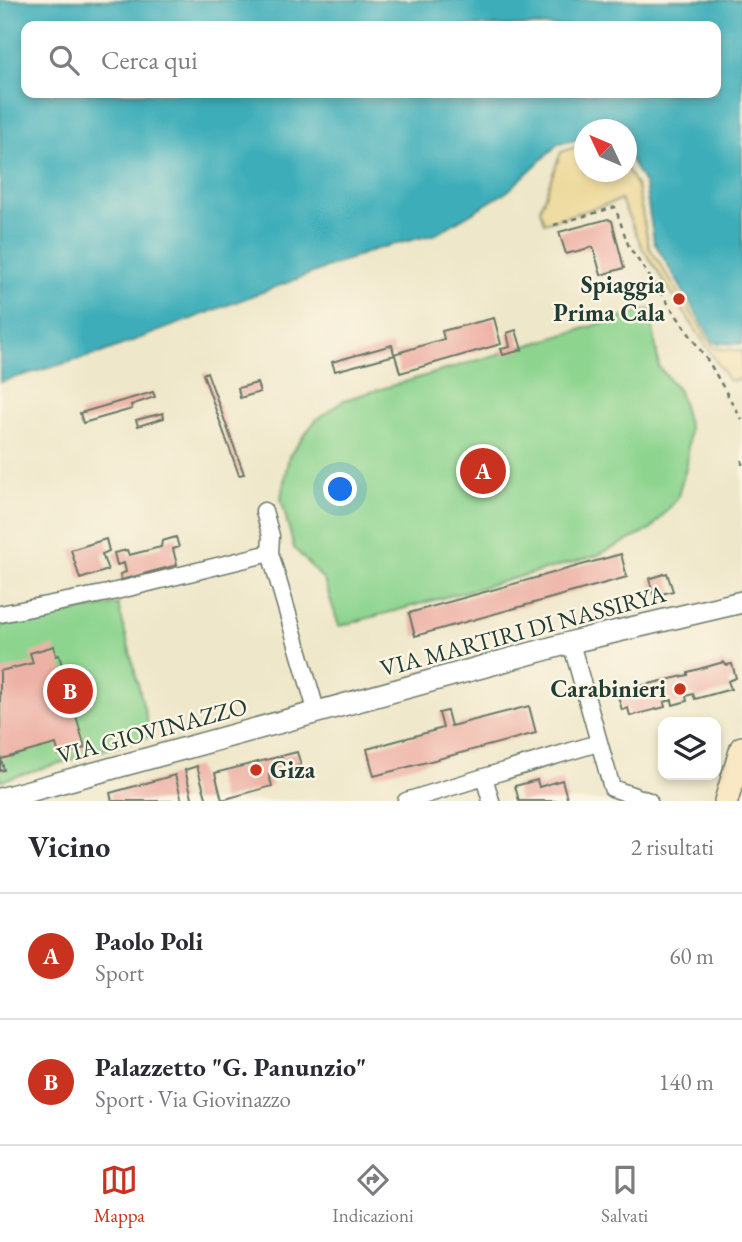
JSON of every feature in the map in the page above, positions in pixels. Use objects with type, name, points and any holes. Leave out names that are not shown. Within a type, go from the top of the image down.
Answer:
[{"type":"main road","points":[[726,801],[742,748]]},
{"type":"street","points":[[264,511],[271,536],[270,553],[317,713]]},
{"type":"street","points":[[0,614],[108,593],[270,553]]},
{"type":"street","name":"VIA MARTIRI DI NASSIRYA","points":[[317,713],[571,643],[742,602]]},
{"type":"street","points":[[571,643],[612,788],[649,801]]},
{"type":"street","name":"VIA GIOVINAZZO","points":[[8,799],[317,713]]},
{"type":"street","points":[[406,801],[598,743]]},
{"type":"street","points":[[484,777],[491,801]]},
{"type":"path","points":[[554,225],[615,207],[629,247],[710,364],[742,420]]},
{"type":"green space","points":[[650,309],[659,367],[679,391],[689,428],[687,465],[677,499],[650,530],[596,556],[339,626],[324,580],[294,548],[281,498],[289,456],[315,421],[344,400]]},
{"type":"green space","points":[[118,604],[151,736],[0,781],[0,626]]},
{"type":"sand","name":"Spiaggia Prima Cala","points":[[574,147],[574,182],[634,182],[649,247],[714,348],[742,351],[742,379],[729,381],[643,249],[621,200],[544,223],[540,209],[561,152]]},
{"type":"water","points":[[0,0],[742,0],[742,344],[714,343],[654,242],[645,185],[637,171],[637,119],[574,119],[574,140],[558,144],[508,191],[436,234],[376,249],[101,353],[0,382]]},
{"type":"building","points":[[608,219],[612,221],[624,268],[601,275],[593,247],[566,254],[559,232]]},
{"type":"building","points":[[494,318],[501,344],[400,373],[395,355],[335,371],[332,362],[392,345],[394,354],[444,339],[442,331]]},
{"type":"building","points":[[516,330],[522,350],[503,355],[501,349],[510,347],[507,333]]},
{"type":"building","points":[[207,372],[244,474],[239,475],[203,374]]},
{"type":"building","points":[[257,383],[260,392],[240,398],[238,388]]},
{"type":"building","points":[[153,392],[155,397],[131,405],[132,409],[83,423],[80,413]]},
{"type":"building","points":[[163,413],[164,418],[138,426],[136,420]]},
{"type":"building","points":[[176,537],[179,547],[173,549],[177,565],[121,580],[120,574],[126,572],[124,563],[117,565],[114,553],[127,550],[129,555],[161,547],[162,541]]},
{"type":"building","points":[[106,539],[109,551],[102,554],[108,570],[80,579],[71,550]]},
{"type":"building","points":[[621,554],[627,577],[415,636],[409,613]]},
{"type":"building","points":[[667,573],[673,591],[654,596],[649,579]]},
{"type":"building","points":[[54,646],[56,656],[59,655],[85,748],[59,755],[56,744],[1,759],[4,770],[0,771],[0,671],[33,663],[30,653]]},
{"type":"building","points":[[724,662],[726,665],[732,664],[736,678],[728,681],[731,689],[695,699],[693,694],[686,696],[687,701],[673,705],[672,700],[664,702],[665,707],[630,716],[628,708],[622,710],[617,693],[623,690],[688,675],[688,672]]},
{"type":"building","points":[[529,706],[536,733],[374,776],[367,749],[443,728],[439,713],[447,711],[451,726]]},
{"type":"building","points":[[297,752],[301,765],[269,775],[272,786],[222,800],[215,773]]},
{"type":"building","points":[[197,766],[207,801],[193,801],[185,770]]},
{"type":"building","points":[[175,775],[182,801],[112,801],[110,793]]},
{"type":"building","points":[[537,780],[539,787],[562,780],[568,801],[519,801],[515,786]]},
{"type":"place","name":"Spiaggia Prima Cala","points":[[679,299]]},
{"type":"place","name":"Paolo Poli","points":[[483,471]]},
{"type":"place","name":"Carabinieri","points":[[680,689]]},
{"type":"place","name":"Palazzetto \"G. Panunzio\"","points":[[70,691]]},
{"type":"place","name":"Giza","points":[[256,770]]}]
